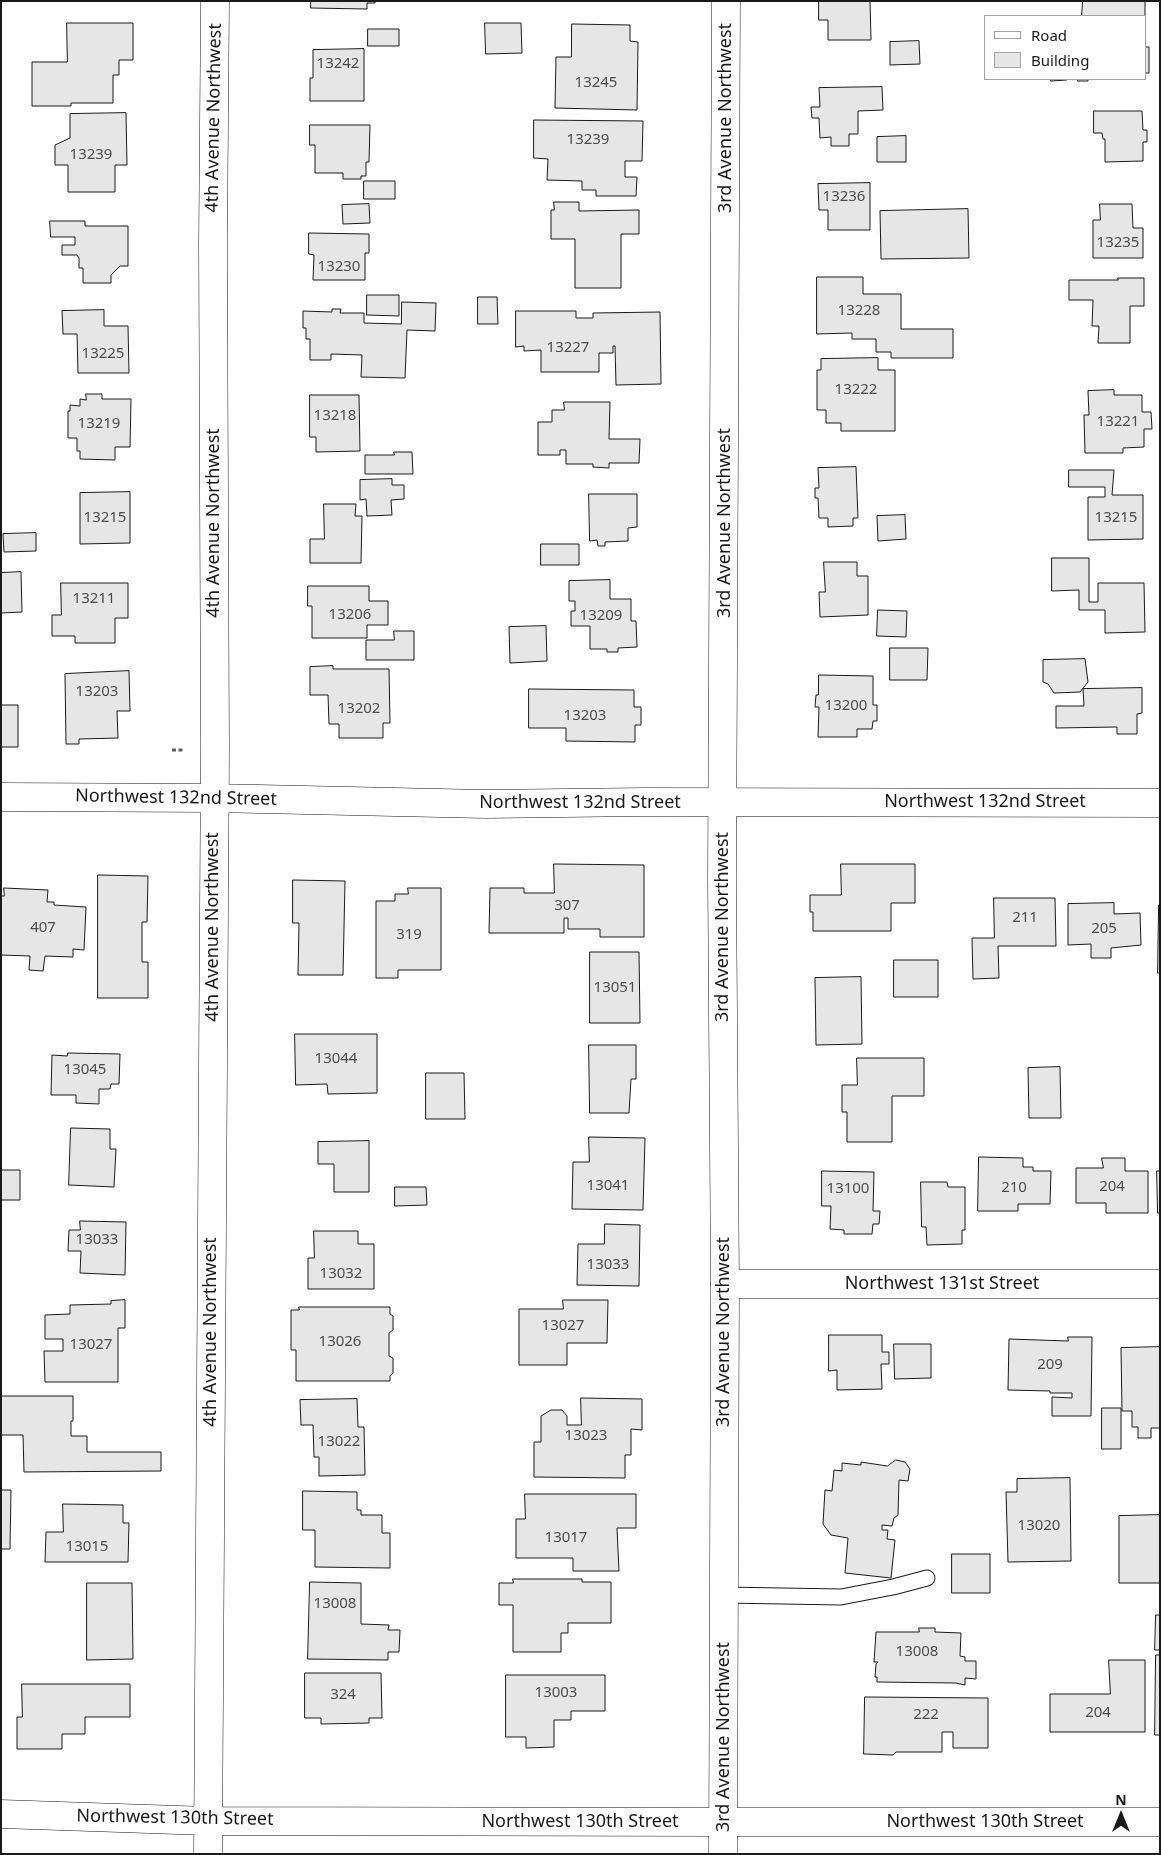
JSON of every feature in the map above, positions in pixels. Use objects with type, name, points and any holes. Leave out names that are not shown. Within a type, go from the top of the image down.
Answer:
[{"type":"street","name":"4th Avenue Northwest","points":[[208,1854],[215,740],[213,243],[215,1]]},
{"type":"street","name":"3rd Avenue Northwest","points":[[723,1854],[723,802],[726,1]]},
{"type":"street","name":"Northwest 132nd Street","points":[[1,797],[214,798],[485,804],[723,802],[1160,803]]},
{"type":"street","name":"Northwest 131st Street","points":[[724,1284],[1160,1284]]},
{"type":"street","name":"Northwest 130th Street","points":[[1,1814],[208,1821],[1160,1822]]},
{"type":"lane","points":[[724,1594],[841,1597],[927,1578]]},
{"type":"building","points":[[311,1],[375,1],[375,3],[367,3],[367,9],[311,8]]},
{"type":"building","points":[[819,1],[870,1],[871,40],[828,40],[828,20],[819,20]]},
{"type":"building","points":[[1083,1],[1145,1],[1145,15],[1082,15]]},
{"type":"building","points":[[67,23],[133,23],[133,60],[119,60],[119,75],[113,75],[113,103],[71,103],[71,106],[32,106],[32,62],[67,62]]},
{"type":"building","points":[[485,23],[521,23],[522,53],[486,54]]},
{"type":"building","points":[[572,24],[630,25],[630,41],[638,42],[637,110],[555,108],[556,57],[571,57]]},
{"type":"building","points":[[368,29],[399,29],[399,46],[368,46]]},
{"type":"building","points":[[919,41],[920,64],[890,65],[890,42]]},
{"type":"building","points":[[1146,47],[1149,47],[1149,73],[1146,73]]},
{"type":"building","points":[[364,49],[364,101],[310,101],[310,78],[313,78],[313,50]]},
{"type":"building","points":[[882,87],[883,110],[858,111],[858,134],[849,134],[849,146],[831,146],[831,137],[820,138],[819,118],[812,118],[811,107],[820,107],[819,88]]},
{"type":"building","points":[[1094,111],[1142,111],[1143,130],[1147,130],[1147,142],[1143,142],[1143,161],[1105,162],[1105,139],[1103,139],[1102,133],[1094,133]]},
{"type":"building","points":[[126,113],[127,165],[115,165],[115,192],[68,192],[68,165],[55,165],[55,145],[70,138],[70,114]]},
{"type":"building","points":[[534,120],[643,121],[642,161],[625,161],[625,177],[637,177],[636,196],[596,196],[596,190],[582,190],[582,181],[547,180],[548,159],[534,158]]},
{"type":"building","points":[[310,125],[370,125],[369,162],[366,162],[366,176],[361,176],[361,179],[343,179],[343,173],[315,173],[315,145],[310,145]]},
{"type":"building","points":[[906,136],[906,162],[877,162],[877,137]]},
{"type":"building","points":[[364,181],[395,181],[395,199],[364,199]]},
{"type":"building","points":[[870,183],[870,230],[828,230],[828,210],[819,210],[818,184]]},
{"type":"building","points":[[554,202],[579,202],[579,211],[639,210],[639,234],[621,234],[621,288],[575,288],[575,239],[551,239],[551,210],[554,210]]},
{"type":"building","points":[[369,204],[370,223],[343,224],[342,205]]},
{"type":"building","points":[[1100,204],[1132,204],[1133,228],[1143,228],[1143,258],[1093,258],[1093,220],[1100,220]]},
{"type":"building","points":[[968,209],[969,258],[881,259],[880,211]]},
{"type":"building","points":[[50,221],[85,221],[85,226],[128,226],[128,266],[120,266],[111,275],[111,283],[83,283],[83,268],[79,268],[79,258],[77,255],[62,255],[62,245],[75,245],[75,237],[51,237]]},
{"type":"building","points":[[309,233],[369,234],[369,253],[365,253],[365,280],[313,280],[314,255],[309,254]]},
{"type":"building","points":[[817,277],[863,277],[863,294],[901,294],[901,329],[953,329],[953,358],[891,358],[891,352],[876,352],[876,339],[852,339],[852,333],[817,334]]},
{"type":"building","points":[[1118,278],[1144,278],[1144,306],[1130,306],[1130,343],[1098,343],[1099,326],[1092,326],[1093,300],[1069,300],[1069,280],[1118,280]]},
{"type":"building","points":[[367,295],[399,295],[399,316],[367,315]]},
{"type":"building","points":[[478,297],[497,297],[498,324],[478,324]]},
{"type":"building","points":[[402,302],[436,303],[435,331],[407,330],[405,378],[361,377],[362,355],[331,354],[331,360],[310,360],[310,339],[306,339],[306,328],[303,328],[303,311],[332,312],[332,309],[341,309],[340,313],[364,313],[364,323],[401,324]]},
{"type":"building","points":[[104,310],[104,326],[128,326],[129,373],[78,373],[77,334],[63,334],[62,311]]},
{"type":"building","points":[[516,311],[576,311],[576,318],[593,318],[593,313],[660,312],[661,384],[616,385],[615,346],[613,346],[613,353],[599,353],[599,372],[541,372],[541,350],[524,351],[524,346],[516,347]]},
{"type":"building","points":[[878,358],[878,370],[895,370],[895,431],[841,431],[841,423],[826,423],[826,410],[817,410],[817,370],[821,370],[821,359]]},
{"type":"building","points":[[1114,390],[1114,395],[1142,395],[1142,412],[1151,412],[1152,429],[1144,429],[1144,447],[1123,448],[1123,453],[1085,453],[1084,415],[1089,415],[1088,391]]},
{"type":"building","points":[[86,394],[102,394],[102,399],[131,399],[130,447],[115,447],[115,460],[80,459],[80,451],[77,451],[77,438],[68,438],[68,411],[70,411],[70,405],[80,406],[80,399],[86,400]]},
{"type":"building","points":[[310,395],[359,395],[360,451],[316,452],[316,437],[310,437]]},
{"type":"building","points":[[564,402],[610,402],[609,439],[640,439],[639,463],[609,463],[609,468],[593,467],[593,464],[566,464],[566,450],[560,450],[560,455],[538,455],[538,422],[552,422],[552,410],[564,410]]},
{"type":"building","points":[[394,452],[412,452],[413,474],[365,474],[365,455],[394,455]]},
{"type":"building","points":[[856,467],[858,518],[853,518],[853,526],[828,527],[828,518],[819,518],[818,498],[815,498],[815,488],[819,488],[818,468]]},
{"type":"building","points":[[1069,470],[1114,470],[1112,495],[1143,495],[1143,539],[1088,540],[1088,497],[1105,497],[1105,487],[1069,487]]},
{"type":"building","points":[[392,479],[392,485],[404,485],[404,499],[391,500],[392,515],[367,516],[366,499],[360,500],[360,480]]},
{"type":"building","points":[[130,492],[130,543],[80,544],[80,493]]},
{"type":"building","points":[[589,494],[637,494],[637,527],[628,528],[628,541],[605,542],[605,546],[598,546],[597,540],[590,541]]},
{"type":"building","points":[[324,504],[356,504],[355,516],[362,516],[361,563],[310,563],[310,539],[324,539]]},
{"type":"building","points":[[905,515],[906,539],[878,541],[877,516]]},
{"type":"building","points":[[36,533],[36,551],[4,552],[3,534]]},
{"type":"building","points":[[541,544],[579,544],[579,565],[541,565]]},
{"type":"building","points":[[1052,558],[1089,558],[1089,602],[1098,602],[1098,583],[1144,583],[1145,632],[1105,633],[1105,610],[1079,610],[1079,590],[1052,591]]},
{"type":"building","points":[[824,562],[857,562],[857,576],[868,576],[868,615],[820,617],[819,592],[825,592]]},
{"type":"building","points":[[21,572],[22,612],[1,613],[1,573]]},
{"type":"building","points":[[610,580],[610,599],[631,599],[631,621],[636,621],[637,647],[618,648],[618,652],[607,652],[607,649],[590,649],[590,626],[571,626],[571,611],[575,611],[575,601],[569,601],[569,581]]},
{"type":"building","points":[[61,583],[128,583],[128,618],[115,618],[115,643],[75,643],[75,636],[52,636],[52,615],[61,615]]},
{"type":"building","points":[[308,586],[369,586],[369,601],[388,601],[388,625],[367,625],[367,638],[312,638],[312,606],[308,606]]},
{"type":"building","points":[[878,610],[907,611],[906,637],[877,636]]},
{"type":"building","points":[[546,626],[547,661],[510,663],[509,627]]},
{"type":"building","points":[[394,631],[414,631],[414,660],[366,660],[366,640],[394,640]]},
{"type":"building","points":[[890,648],[928,648],[927,680],[890,680]]},
{"type":"building","points":[[1085,659],[1088,682],[1080,692],[1054,693],[1048,684],[1043,682],[1043,660]]},
{"type":"building","points":[[333,666],[333,669],[389,669],[390,723],[383,723],[383,738],[339,738],[339,724],[329,724],[328,695],[310,695],[310,667]]},
{"type":"building","points":[[129,671],[130,711],[117,711],[118,738],[79,739],[79,744],[66,744],[65,674]]},
{"type":"building","points":[[819,675],[873,676],[873,705],[877,705],[877,721],[873,721],[872,729],[857,729],[857,737],[818,737],[819,707],[815,707]]},
{"type":"building","points":[[1142,688],[1142,713],[1137,714],[1137,734],[1117,734],[1117,727],[1056,728],[1056,706],[1084,706],[1083,689]]},
{"type":"building","points":[[529,689],[634,690],[634,707],[641,707],[641,725],[635,725],[635,742],[566,741],[566,728],[529,728]]},
{"type":"building","points":[[1,705],[18,705],[18,747],[1,747]]},
{"type":"building","points":[[554,864],[644,865],[644,937],[600,937],[600,929],[568,929],[568,918],[564,918],[564,933],[489,933],[490,888],[524,888],[524,893],[554,893]]},
{"type":"building","points":[[841,864],[915,864],[915,903],[891,903],[891,931],[813,931],[813,912],[810,912],[810,895],[841,895]]},
{"type":"building","points":[[98,875],[148,876],[147,922],[142,922],[142,962],[148,962],[148,998],[98,998]]},
{"type":"building","points":[[293,880],[345,881],[343,975],[298,975],[299,923],[293,923]]},
{"type":"building","points":[[4,888],[48,890],[47,902],[54,902],[54,905],[86,907],[84,950],[73,949],[73,957],[45,956],[43,971],[29,970],[30,956],[1,955],[1,896],[4,896]]},
{"type":"building","points":[[408,888],[441,888],[441,970],[398,970],[398,978],[376,978],[376,901],[395,901],[395,894],[408,894]]},
{"type":"building","points":[[994,898],[1055,898],[1056,946],[998,946],[999,978],[973,979],[972,938],[994,938]]},
{"type":"building","points":[[1114,903],[1114,914],[1140,913],[1141,945],[1111,948],[1111,958],[1091,958],[1091,944],[1068,945],[1068,904]]},
{"type":"building","points":[[1159,905],[1160,973],[1158,973]]},
{"type":"building","points":[[590,952],[639,952],[640,1023],[590,1023]]},
{"type":"building","points":[[894,960],[938,960],[938,997],[894,997]]},
{"type":"building","points":[[861,977],[862,1044],[816,1045],[815,978]]},
{"type":"building","points":[[295,1034],[377,1034],[377,1093],[328,1094],[327,1084],[296,1085]]},
{"type":"building","points":[[589,1045],[636,1045],[636,1079],[631,1079],[629,1113],[590,1113]]},
{"type":"building","points":[[68,1053],[120,1054],[119,1084],[111,1084],[110,1089],[99,1089],[99,1104],[76,1103],[76,1095],[51,1095],[52,1055],[67,1056]]},
{"type":"building","points":[[857,1058],[924,1058],[924,1096],[892,1096],[892,1142],[847,1142],[847,1112],[842,1112],[842,1085],[857,1085]]},
{"type":"building","points":[[1060,1067],[1061,1118],[1029,1118],[1028,1068]]},
{"type":"building","points":[[426,1073],[464,1073],[465,1119],[426,1119]]},
{"type":"building","points":[[71,1128],[110,1129],[110,1149],[116,1149],[114,1187],[69,1185]]},
{"type":"building","points":[[589,1137],[645,1138],[643,1210],[572,1209],[573,1162],[589,1162]]},
{"type":"building","points":[[369,1141],[369,1192],[334,1192],[334,1164],[318,1164],[318,1142]]},
{"type":"building","points":[[979,1157],[1023,1158],[1023,1167],[1033,1167],[1033,1171],[1051,1171],[1050,1204],[1018,1204],[1018,1211],[978,1211]]},
{"type":"building","points":[[1102,1158],[1125,1158],[1125,1171],[1148,1171],[1148,1213],[1106,1213],[1106,1203],[1076,1203],[1076,1168],[1103,1168]]},
{"type":"building","points":[[1,1170],[20,1170],[20,1200],[1,1200]]},
{"type":"building","points":[[822,1171],[874,1172],[873,1211],[880,1211],[879,1224],[873,1224],[872,1234],[844,1234],[844,1230],[830,1229],[831,1206],[822,1206]]},
{"type":"building","points":[[1157,1171],[1160,1171],[1160,1213],[1158,1213]]},
{"type":"building","points":[[921,1182],[947,1182],[948,1187],[965,1187],[965,1230],[962,1230],[962,1244],[927,1245],[926,1227],[922,1227]]},
{"type":"building","points":[[395,1187],[426,1187],[427,1205],[395,1206]]},
{"type":"building","points":[[80,1221],[126,1222],[125,1275],[80,1273],[81,1251],[68,1251],[69,1230],[80,1230]]},
{"type":"building","points":[[605,1224],[640,1225],[639,1286],[577,1285],[578,1244],[604,1244]]},
{"type":"building","points":[[314,1231],[358,1231],[358,1244],[374,1244],[374,1289],[308,1289],[308,1258],[314,1258]]},
{"type":"building","points":[[125,1300],[125,1328],[118,1328],[118,1382],[45,1382],[44,1351],[63,1351],[63,1339],[45,1339],[45,1315],[70,1314],[70,1305],[111,1304],[111,1301]]},
{"type":"building","points":[[563,1300],[608,1300],[607,1343],[567,1343],[567,1365],[519,1365],[519,1309],[563,1309]]},
{"type":"building","points":[[299,1307],[390,1307],[390,1314],[393,1316],[393,1330],[389,1333],[389,1356],[393,1358],[393,1373],[390,1376],[390,1381],[296,1381],[296,1350],[291,1350],[291,1310],[299,1310]]},
{"type":"building","points":[[829,1335],[882,1335],[882,1352],[889,1352],[889,1364],[881,1364],[882,1389],[837,1390],[837,1370],[829,1371]]},
{"type":"building","points":[[1068,1337],[1092,1337],[1091,1416],[1052,1416],[1052,1397],[1072,1398],[1072,1393],[1008,1390],[1009,1339],[1068,1341]]},
{"type":"building","points":[[894,1344],[931,1344],[931,1378],[895,1379]]},
{"type":"building","points":[[1160,1347],[1160,1428],[1151,1428],[1151,1438],[1138,1438],[1138,1427],[1132,1427],[1132,1411],[1122,1411],[1121,1348]]},
{"type":"building","points":[[1,1396],[73,1396],[71,1436],[87,1436],[87,1452],[161,1452],[161,1471],[24,1472],[23,1435],[1,1435]]},
{"type":"building","points":[[581,1398],[642,1399],[642,1430],[631,1429],[631,1455],[625,1455],[625,1478],[534,1477],[534,1442],[541,1442],[541,1416],[551,1410],[562,1410],[567,1416],[567,1425],[581,1425]]},
{"type":"building","points":[[357,1399],[358,1427],[364,1427],[365,1475],[319,1476],[319,1457],[314,1457],[313,1425],[301,1425],[300,1400]]},
{"type":"building","points":[[1102,1408],[1121,1408],[1121,1449],[1102,1449]]},
{"type":"building","points":[[896,1460],[905,1462],[910,1469],[908,1481],[899,1480],[898,1515],[894,1518],[892,1526],[882,1525],[882,1530],[888,1530],[887,1539],[895,1540],[891,1578],[845,1573],[848,1538],[831,1535],[823,1524],[825,1490],[832,1491],[834,1470],[842,1471],[842,1463],[861,1465],[861,1462],[887,1466]]},
{"type":"building","points":[[1070,1478],[1071,1561],[1008,1562],[1006,1492],[1017,1492],[1017,1479]]},
{"type":"building","points":[[1,1490],[11,1490],[10,1549],[1,1549]]},
{"type":"building","points":[[303,1491],[357,1492],[357,1510],[361,1510],[361,1515],[382,1515],[382,1533],[390,1533],[390,1568],[315,1567],[315,1530],[303,1530]]},
{"type":"building","points":[[525,1494],[636,1494],[636,1528],[617,1528],[619,1571],[573,1571],[573,1558],[516,1558],[516,1519],[525,1519]]},
{"type":"building","points":[[63,1504],[123,1505],[123,1523],[129,1523],[128,1562],[45,1562],[46,1532],[63,1532]]},
{"type":"building","points":[[1160,1515],[1160,1583],[1119,1583],[1119,1516]]},
{"type":"building","points":[[952,1554],[990,1554],[990,1593],[952,1593]]},
{"type":"building","points":[[513,1579],[582,1579],[582,1582],[611,1582],[611,1623],[568,1623],[568,1633],[561,1633],[561,1652],[513,1652],[513,1605],[499,1605],[499,1583],[513,1583]]},
{"type":"building","points":[[310,1582],[361,1583],[361,1624],[389,1625],[388,1630],[400,1630],[399,1652],[388,1652],[388,1660],[308,1659]]},
{"type":"building","points":[[87,1583],[132,1583],[133,1659],[87,1660]]},
{"type":"building","points":[[1156,1615],[1160,1615],[1160,1650],[1155,1650]]},
{"type":"building","points":[[919,1628],[935,1628],[935,1632],[961,1633],[960,1656],[965,1657],[965,1661],[976,1661],[976,1679],[965,1678],[965,1685],[956,1683],[877,1682],[877,1677],[875,1677],[876,1664],[878,1662],[874,1662],[876,1632],[919,1632]]},
{"type":"building","points":[[1156,1655],[1160,1655],[1160,1735],[1155,1735]]},
{"type":"building","points":[[1109,1660],[1145,1660],[1145,1732],[1050,1732],[1050,1694],[1110,1694]]},
{"type":"building","points":[[305,1673],[381,1673],[382,1718],[369,1718],[369,1723],[321,1724],[321,1718],[305,1718]]},
{"type":"building","points":[[506,1675],[605,1675],[605,1711],[571,1711],[571,1720],[554,1720],[554,1747],[526,1748],[526,1737],[506,1737]]},
{"type":"building","points":[[22,1684],[130,1684],[130,1717],[85,1717],[85,1734],[62,1734],[62,1749],[17,1749],[17,1717],[22,1717]]},
{"type":"building","points":[[865,1697],[988,1698],[988,1748],[953,1748],[953,1732],[942,1732],[942,1752],[896,1752],[893,1755],[864,1754]]}]
